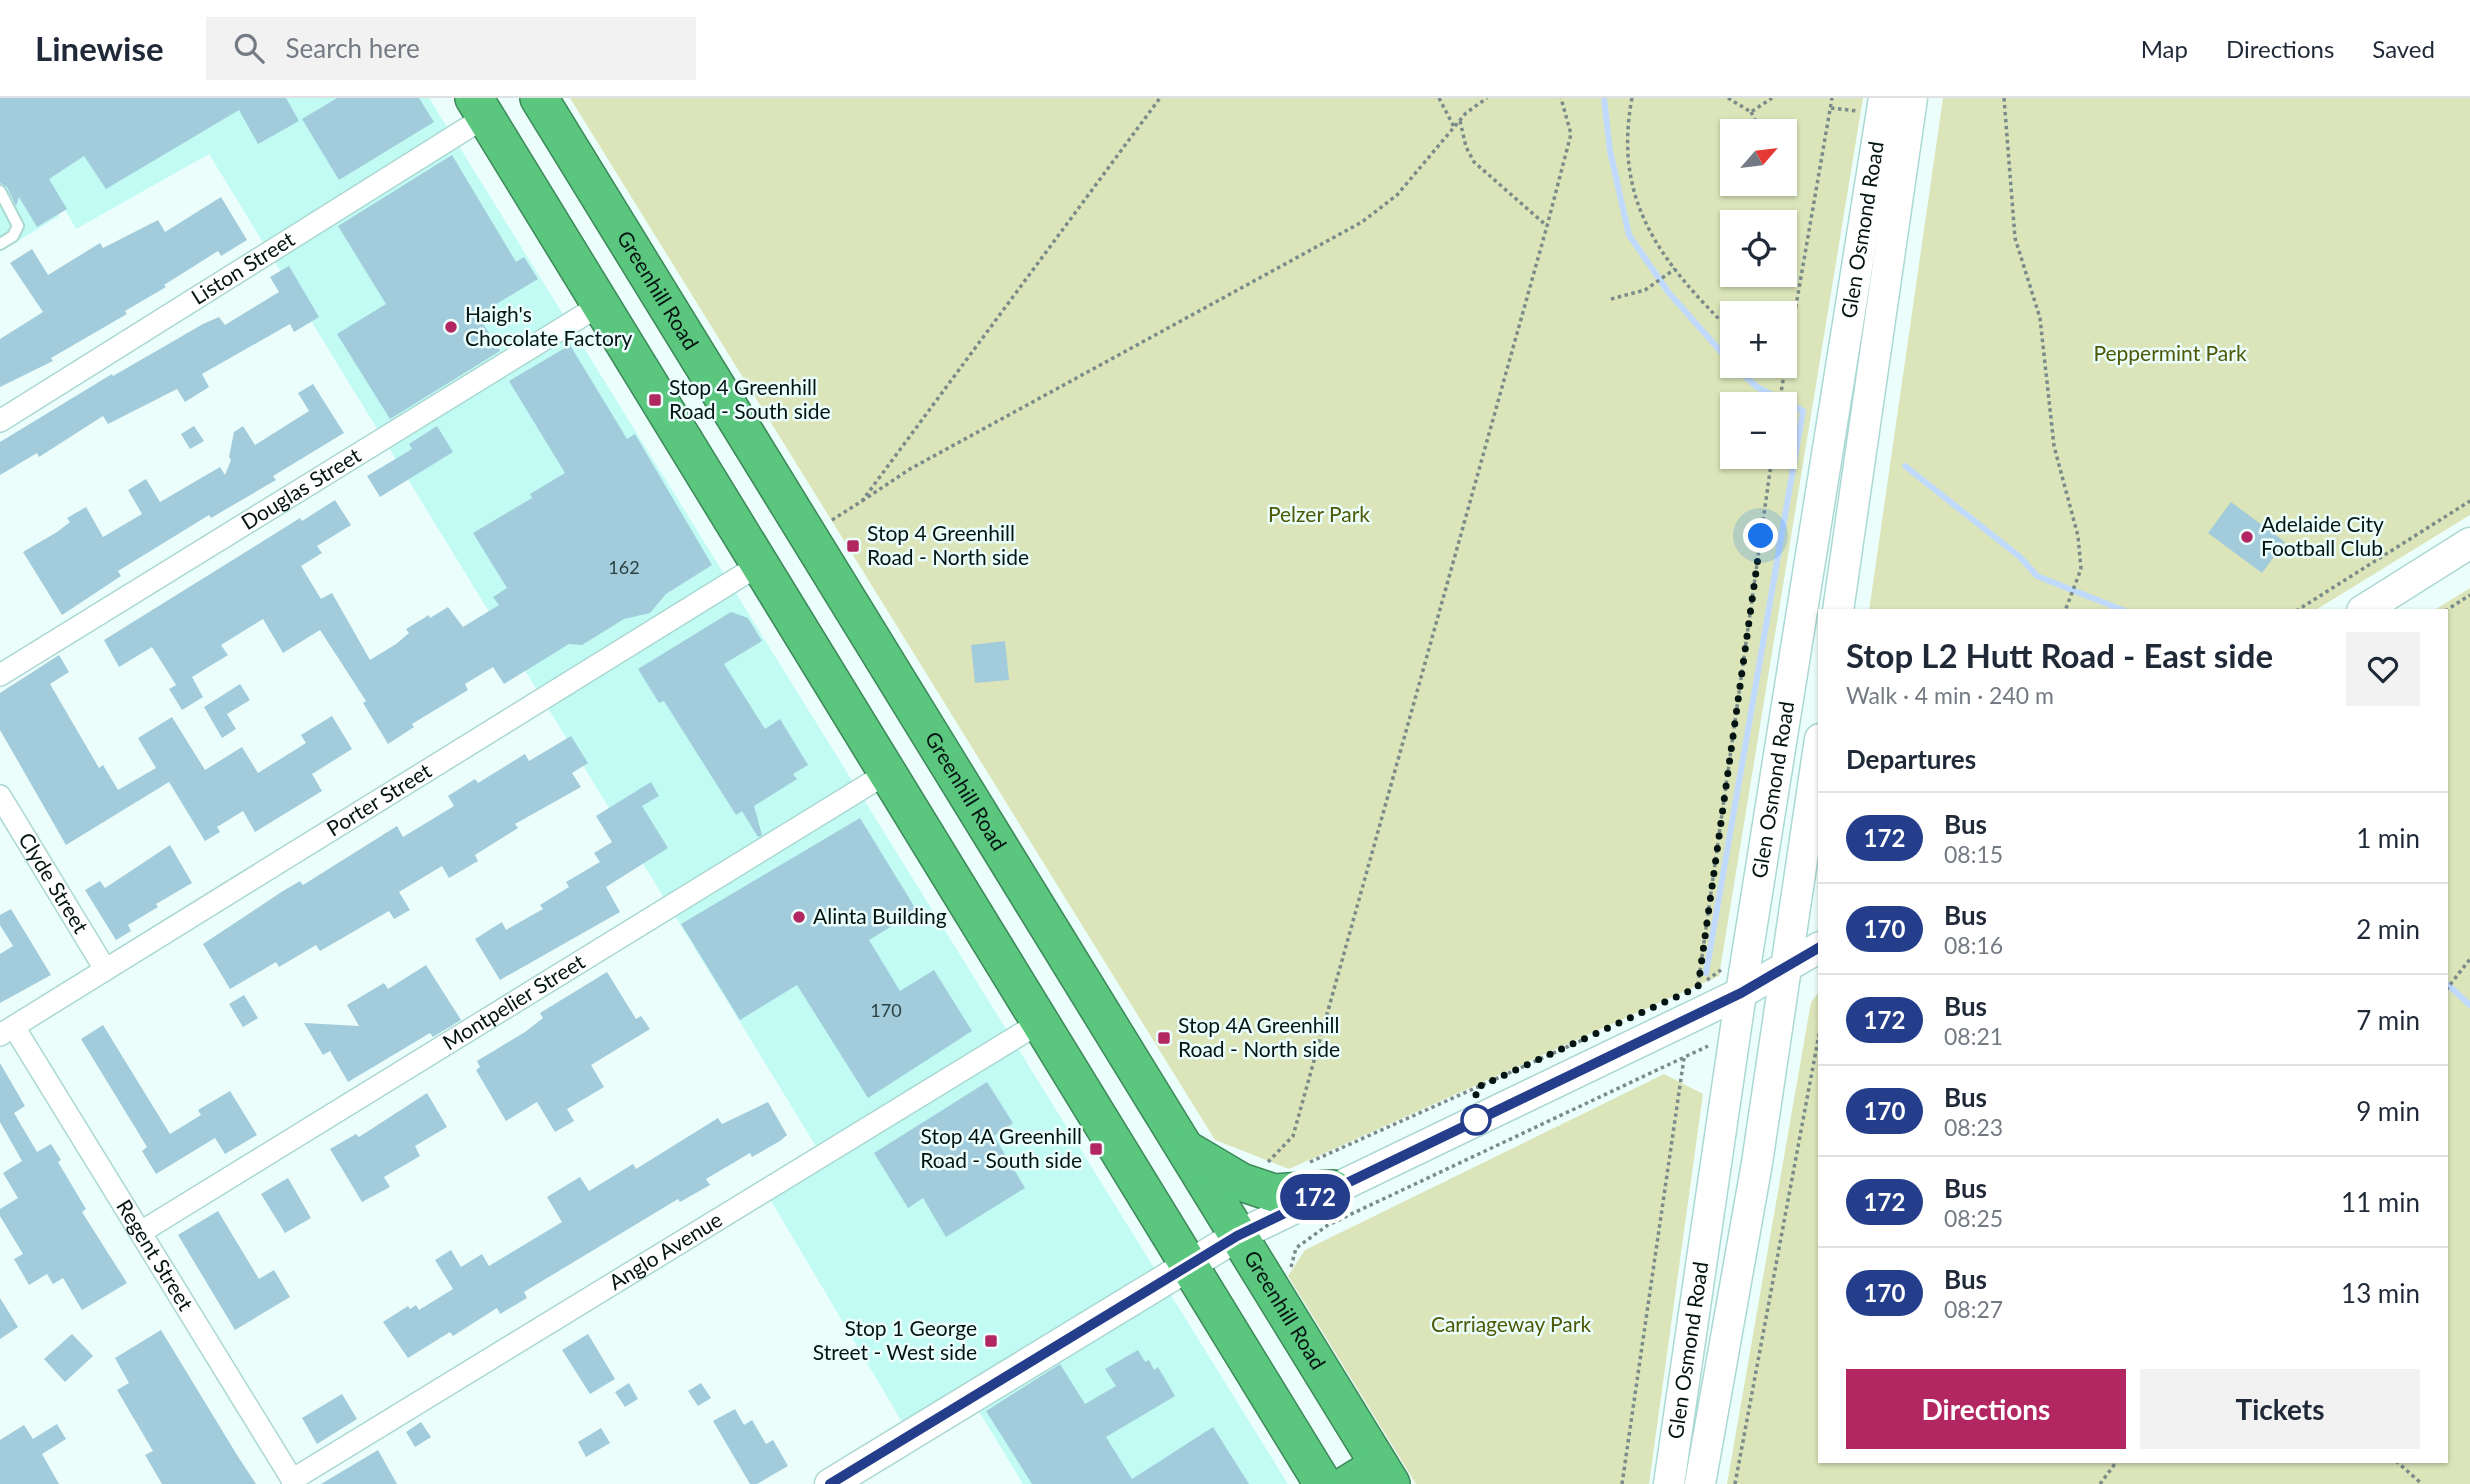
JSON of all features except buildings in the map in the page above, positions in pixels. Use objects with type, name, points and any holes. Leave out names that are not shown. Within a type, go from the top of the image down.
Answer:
[{"type":"highway","name":"Greenhill Road","points":[[539,98],[1385,1474]]},
{"type":"highway","points":[[480,107],[1323,1484]]},
{"type":"highway","points":[[645,377],[662,379],[676,376],[680,371],[681,348],[677,323]]},
{"type":"highway","points":[[693,456],[697,425],[704,412],[710,406],[728,404]]},
{"type":"highway","points":[[852,716],[883,711],[900,684]]},
{"type":"highway","points":[[1102,1125],[1128,1114],[1146,1086]]},
{"type":"highway","points":[[1183,1147],[1241,1182],[1274,1193],[1333,1189]]},
{"type":"highway","points":[[1348,1484],[1385,1474]]},
{"type":"main road","name":"Glen Osmond Road","points":[[1838,609],[1912,98]]},
{"type":"main road","name":"Glen Osmond Road","points":[[1669,1484],[1741,993],[1853,297],[1872,105]]},
{"type":"main road","points":[[1853,297],[1883,302]]},
{"type":"main road","points":[[2365,609],[2470,543]]},
{"type":"main road","name":"Glen Osmond Road","points":[[1700,1484],[1757,1163],[1818,752]]},
{"type":"main road","points":[[830,1484],[1237,1236],[1741,993],[1818,948]]},
{"type":"street","name":"Liston Street","points":[[0,421],[480,107]]},
{"type":"street","name":"Douglas Street","points":[[0,675],[600,304]]},
{"type":"street","name":"Porter Street","points":[[7,1031],[759,565]]},
{"type":"street","name":"Montpelier Street","points":[[141,1232],[887,773]]},
{"type":"street","name":"Clyde Street","points":[[0,796],[106,969]]},
{"type":"street","name":"Anglo Avenue","points":[[294,1482],[1040,1023]]},
{"type":"street","name":"Regent Street","points":[[7,1031],[141,1232],[294,1482]]},
{"type":"lane","points":[[0,191],[18,226],[13,236],[0,244]]},
{"type":"path","points":[[862,501],[1160,98]]},
{"type":"path","points":[[1439,98],[1454,127]]},
{"type":"path","points":[[829,522],[910,469],[1362,222],[1397,195],[1454,127],[1487,98]]},
{"type":"path","points":[[1266,1164],[1293,1136],[1547,226],[1571,134],[1560,98]]},
{"type":"path","points":[[1632,98],[1629,157],[1637,204],[1650,237],[1720,319]]},
{"type":"path","points":[[1728,98],[1751,112],[1755,119]]},
{"type":"path","points":[[1751,112],[1772,98]]},
{"type":"path","points":[[1796,301],[1832,98]]},
{"type":"path","points":[[2004,98],[2015,238],[2040,318],[2054,446],[2078,537],[2081,569],[2066,609]]},
{"type":"path","points":[[1831,108],[1872,105]]},
{"type":"path","points":[[1460,121],[1466,147],[1474,162],[1547,226]]},
{"type":"path","points":[[1611,299],[1645,290],[1675,269]]},
{"type":"path","points":[[1723,969],[1698,987],[1770,469]]},
{"type":"path","points":[[2299,609],[2470,501]]},
{"type":"path","points":[[2448,609],[2470,595]]},
{"type":"path","points":[[2448,987],[2470,958]]},
{"type":"path","points":[[1304,1164],[1599,1032]]},
{"type":"path","points":[[1735,1484],[1818,1040]]},
{"type":"path","points":[[1291,1267],[1296,1248],[1328,1225],[1713,1044]]},
{"type":"path","points":[[1622,1484],[1684,1058]]},
{"type":"path","points":[[2100,1484],[2116,1463]]},
{"type":"path","points":[[2398,1463],[2422,1484]]},
{"type":"shaded area","points":[[10,98],[429,98],[1288,1484],[1023,1484],[978,1410],[905,1427],[760,1182],[817,1148],[209,154],[76,229],[5,101]]},
{"type":"shaded area","points":[[0,119],[59,216],[0,252]]},
{"type":"green space","name":"Pelzer Park","points":[[570,98],[1863,98],[1719,976],[1289,1169],[1215,1140]]},
{"type":"green space","name":"Peppermint Park","points":[[1943,98],[2470,98],[2470,515],[2317,609],[1869,609]]},
{"type":"green space","points":[[2470,588],[2470,1484],[1727,1484],[1811,1002],[1818,993],[1818,1463],[2448,1463],[2448,609],[2436,609]]},
{"type":"green space","name":"Carriageway Park","points":[[1664,1074],[1703,1094],[1649,1484],[1416,1484],[1288,1276],[1305,1250]]},
{"type":"waterway","points":[[1604,98],[1610,151],[1629,235],[1669,293],[1720,350]]},
{"type":"waterway","points":[[1706,973],[1803,411],[1757,387],[1747,378]]},
{"type":"waterway","points":[[1905,466],[2020,557],[2037,576],[2120,609]]},
{"type":"waterway","points":[[2448,985],[2470,1005]]},
{"type":"bus line","name":"172","points":[[830,1484],[1237,1236],[1741,993],[1818,948]]},
{"type":"place","name":"Haigh's Chocolate Factory","points":[[451,327]]},
{"type":"place","name":"Stop 4 Greenhill Road - South side","points":[[655,400]]},
{"type":"place","name":"Adelaide City Football Club","points":[[2247,537]]},
{"type":"place","name":"Stop 4 Greenhill Road - North side","points":[[853,546]]},
{"type":"place","name":"Alinta Building","points":[[799,917]]},
{"type":"place","name":"Stop 4A Greenhill Road - North side","points":[[1164,1038]]},
{"type":"place","name":"Stop 4A Greenhill Road - South side","points":[[1096,1149]]},
{"type":"place","name":"Stop 1 George Street - West side","points":[[991,1341]]},
{"type":"route","points":[[1476,1120],[1476,1088],[1698,987],[1761,536]]}]
